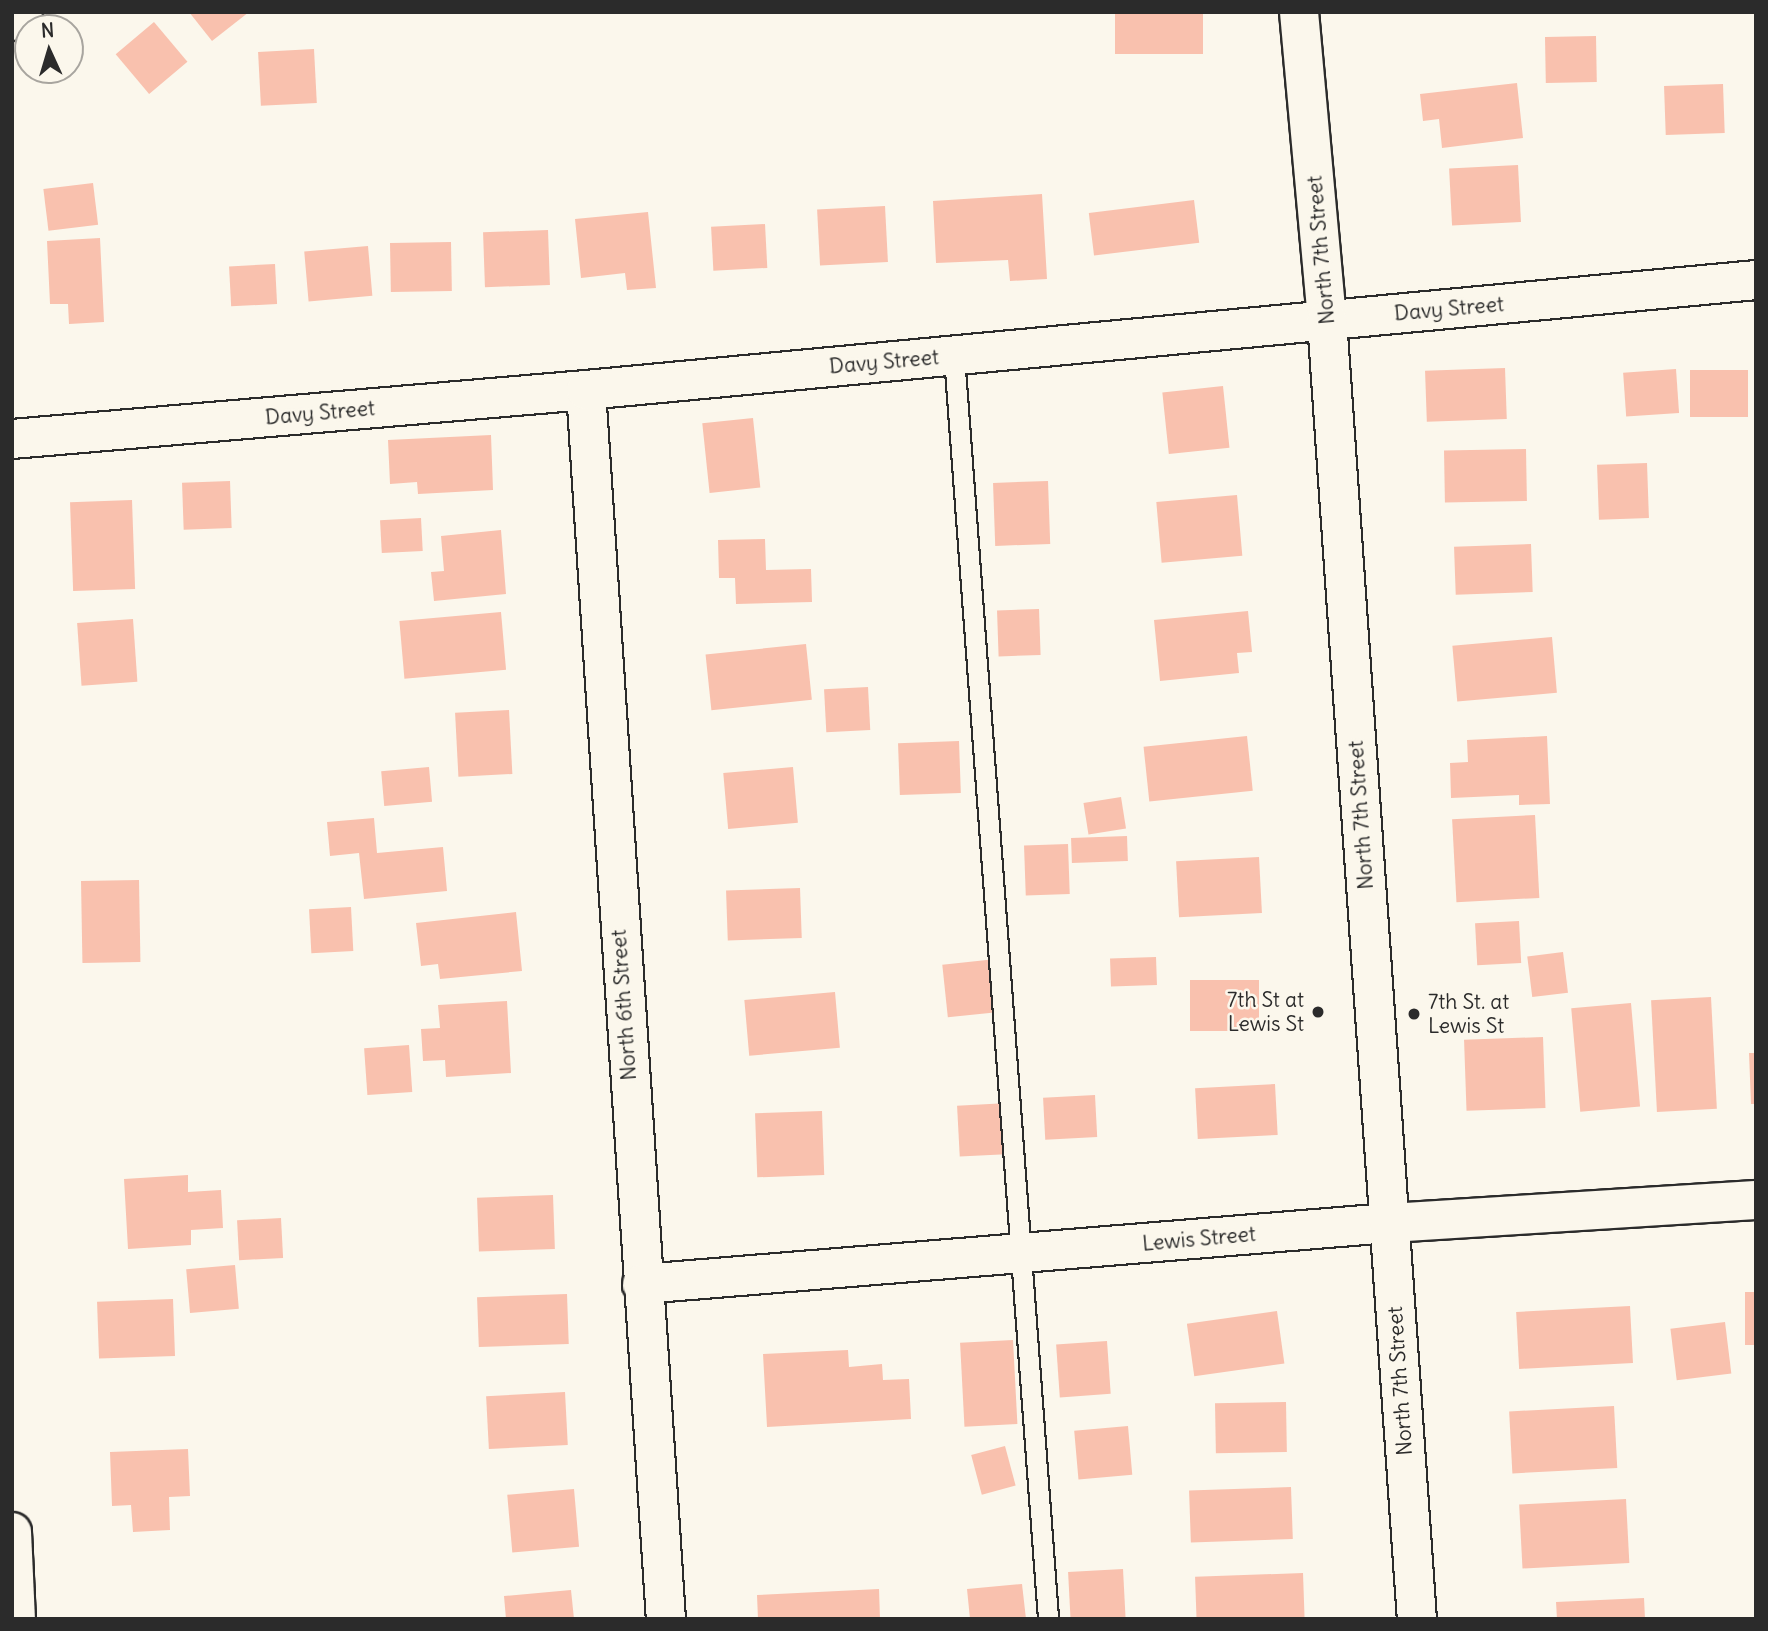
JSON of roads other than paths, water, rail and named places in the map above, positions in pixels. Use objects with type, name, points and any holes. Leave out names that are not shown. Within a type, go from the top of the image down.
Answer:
[{"type":"street","points":[[12,21],[23,12]]},
{"type":"street","name":"North 7th Street","points":[[1299,12],[1328,320],[1417,1619]]},
{"type":"street","name":"Davy Street","points":[[12,439],[586,390],[1756,280]]},
{"type":"street","name":"North 6th Street","points":[[586,390],[642,1284],[666,1619]]},
{"type":"street","name":"Lewis Street","points":[[642,1284],[1388,1223],[1756,1200]]},
{"type":"street","points":[[12,1532],[16,1619]]},
{"type":"lane","points":[[954,356],[1048,1619]]},
{"type":"place","name":"7th St at Lewis St","points":[[1318,1012]]},
{"type":"place","name":"7th St. at Lewis St","points":[[1414,1014]]}]
